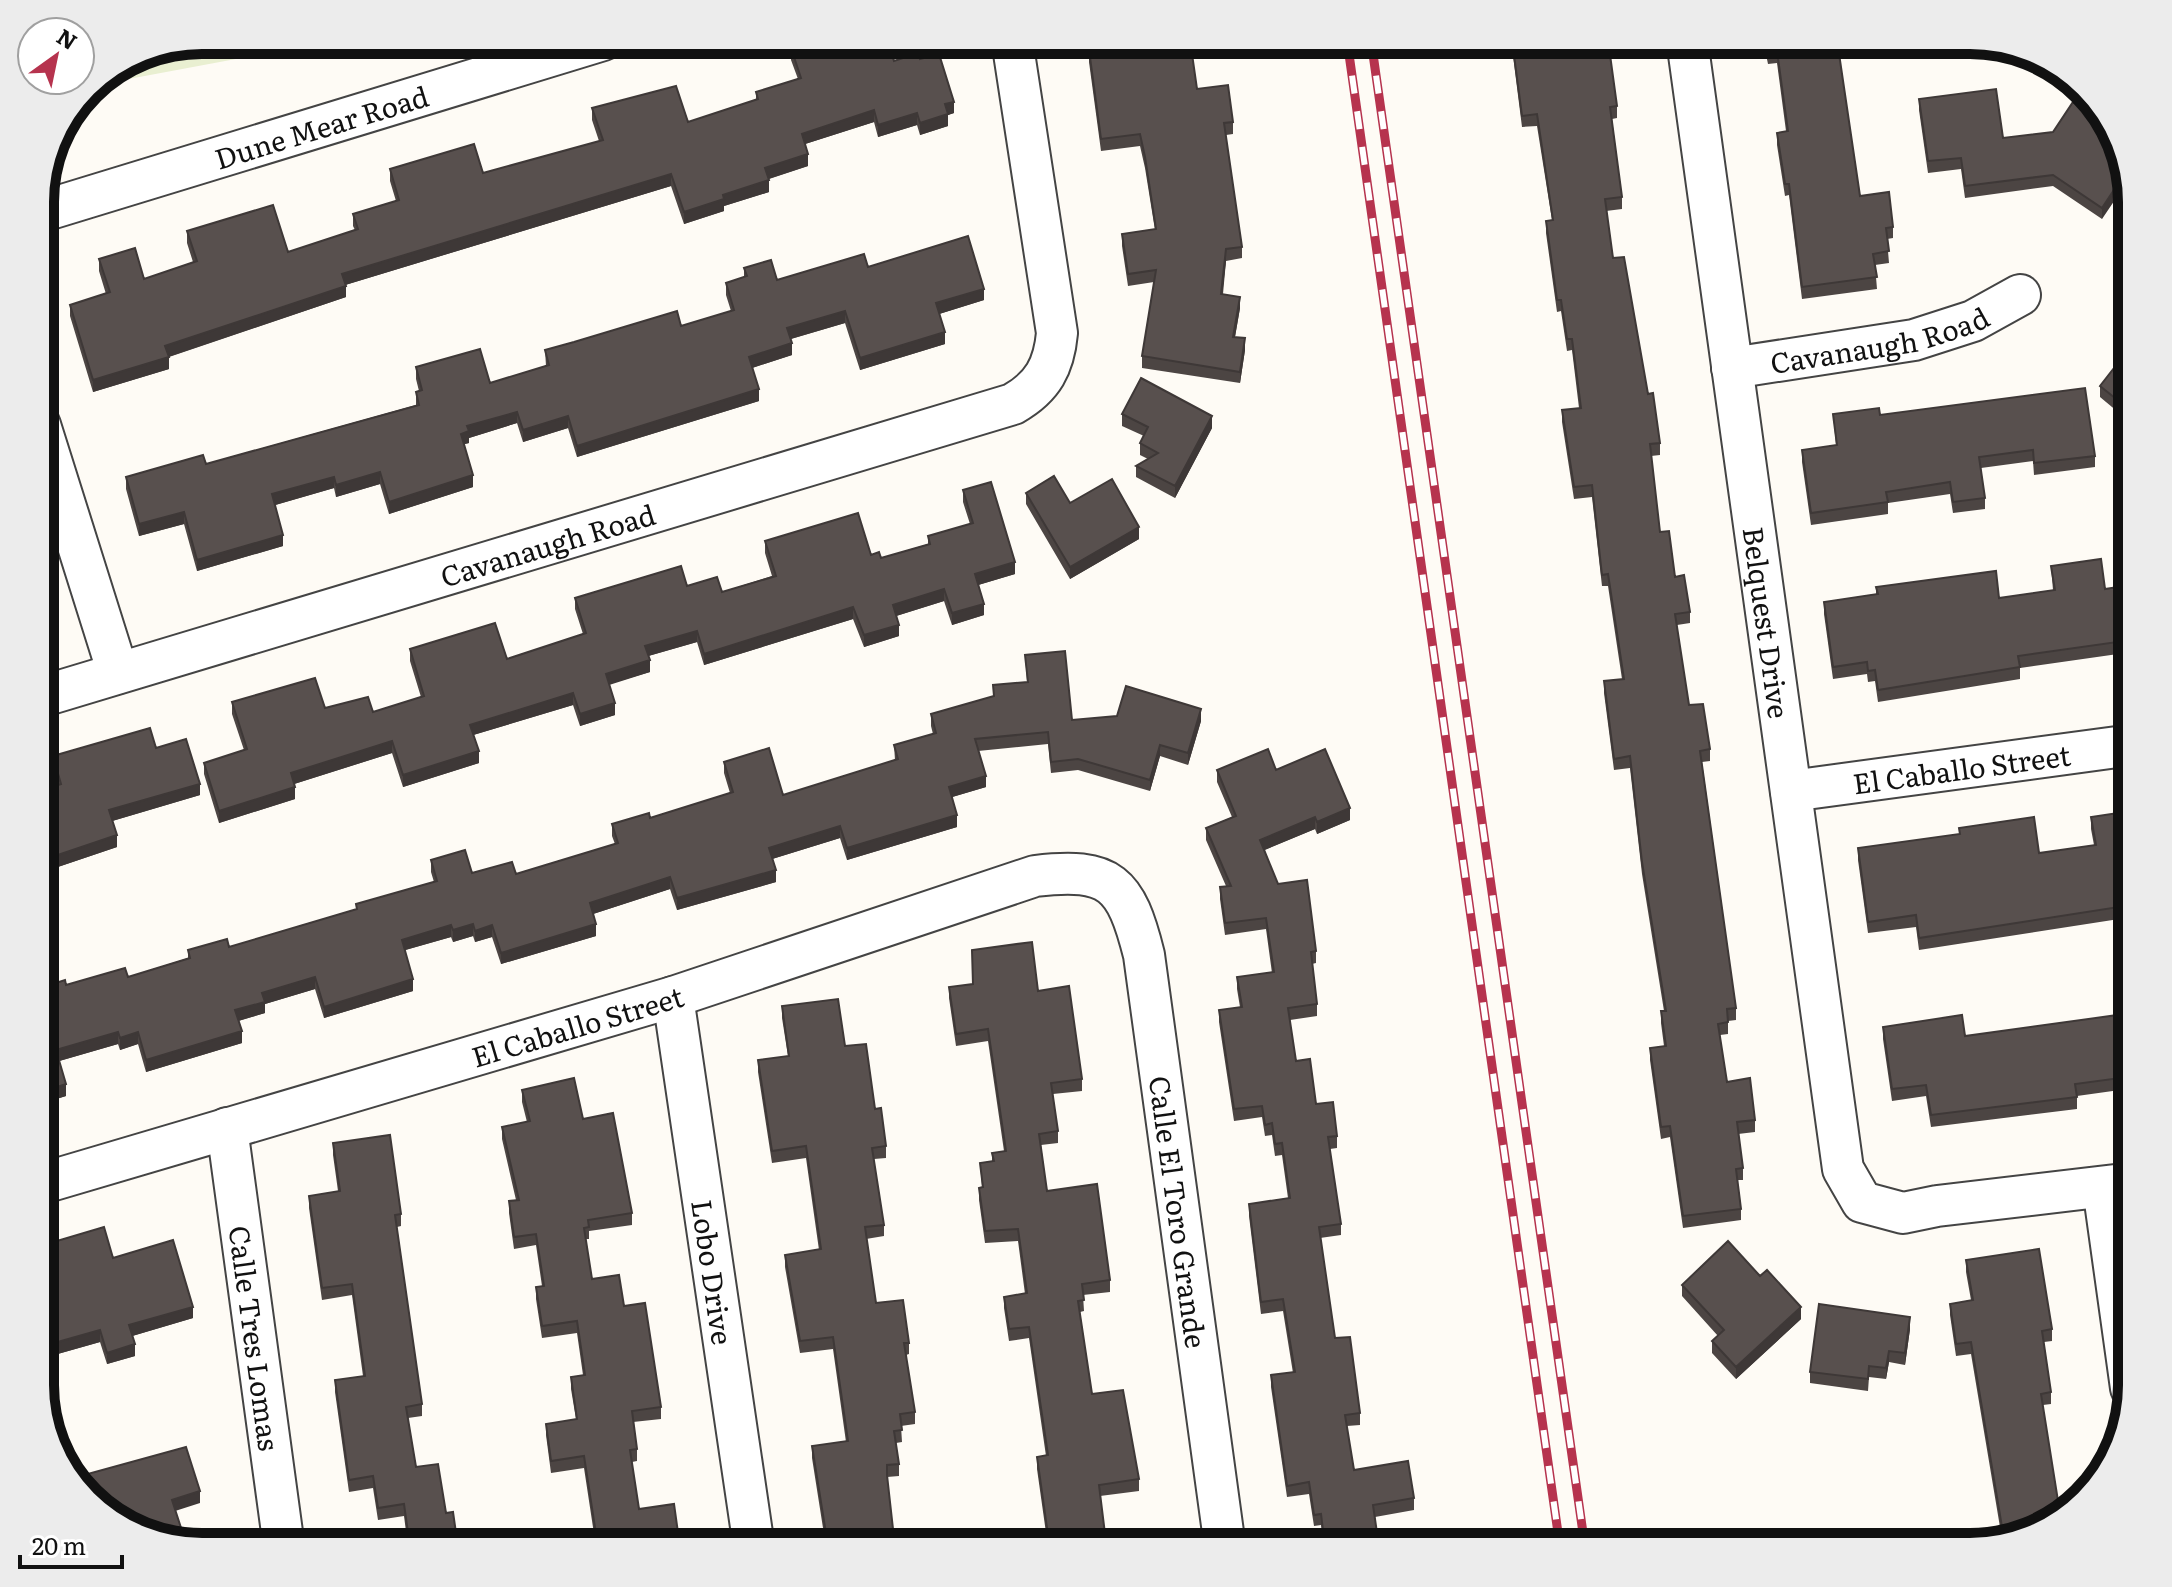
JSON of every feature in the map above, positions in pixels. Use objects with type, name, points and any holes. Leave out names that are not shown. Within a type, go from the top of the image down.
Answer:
[{"type":"street","name":"Dune Mear Road","points":[[54,207],[529,54]]},
{"type":"street","name":"Cavanaugh Road","points":[[54,693],[1013,404],[1031,393],[1046,376],[1055,356],[1057,333],[1014,54]]},
{"type":"street","name":"Belquest Drive","points":[[1689,54],[1843,1169],[1862,1202],[1903,1213],[1937,1206],[2118,1185]]},
{"type":"street","name":"Cavanaugh Road","points":[[1732,368],[1914,340],[1973,321],[2020,295]]},
{"type":"street","points":[[54,470],[118,673]]},
{"type":"street","name":"El Caballo Street","points":[[1791,791],[2118,747]]},
{"type":"street","name":"El Caballo Street","points":[[54,1180],[673,997],[1035,876],[1074,871],[1112,883]]},
{"type":"street","name":"Calle El Toro Grande","points":[[1112,883],[1133,914],[1144,955],[1223,1533]]},
{"type":"street","name":"Lobo Drive","points":[[673,997],[752,1533]]},
{"type":"street","name":"Calle Tres Lomas","points":[[227,1128],[282,1533]]},
{"type":"green space","points":[[192,54],[262,54],[118,81],[154,62]]},
{"type":"building","points":[[793,54],[892,54],[894,61],[915,54],[920,59],[939,54],[954,102],[945,104],[948,114],[920,123],[917,113],[878,125],[874,110],[802,134],[808,154],[765,168],[769,180],[684,212],[671,174],[342,274],[346,286],[165,346],[169,357],[93,380],[70,305],[110,292],[99,259],[135,248],[144,279],[197,261],[187,231],[273,205],[288,252],[358,229],[353,214],[399,200],[390,169],[474,144],[483,173],[603,140],[592,108],[676,86],[688,122],[758,99],[756,92],[801,78]]},
{"type":"building","points":[[1090,54],[1192,54],[1197,89],[1228,85],[1233,122],[1224,123],[1242,247],[1226,249],[1221,294],[1240,297],[1233,337],[1245,338],[1240,372],[1142,356],[1156,270],[1128,274],[1122,234],[1156,229],[1145,157],[1140,134],[1101,139]]},
{"type":"building","points":[[1514,54],[1610,54],[1617,106],[1610,107],[1622,197],[1605,199],[1613,258],[1624,257],[1648,394],[1653,393],[1660,443],[1650,444],[1660,532],[1669,531],[1675,577],[1684,575],[1690,612],[1675,614],[1689,705],[1703,704],[1710,749],[1700,751],[1736,1008],[1727,1009],[1728,1022],[1718,1024],[1727,1082],[1750,1078],[1755,1120],[1737,1122],[1743,1168],[1736,1169],[1741,1209],[1683,1216],[1670,1126],[1661,1127],[1650,1048],[1666,1046],[1661,1011],[1666,1011],[1642,862],[1630,756],[1614,759],[1604,681],[1624,679],[1608,574],[1602,575],[1592,485],[1574,487],[1562,410],[1581,408],[1572,339],[1567,339],[1561,300],[1557,300],[1546,221],[1553,220],[1537,114],[1522,116]]},
{"type":"building","points":[[1777,54],[1839,54],[1860,196],[1889,192],[1893,227],[1886,228],[1889,251],[1873,254],[1877,277],[1802,287],[1789,184],[1785,184],[1777,133],[1788,131]]},
{"type":"building","points":[[1996,89],[2003,138],[2053,132],[2073,102],[2086,111],[2103,136],[2117,185],[2102,208],[2053,175],[1965,186],[1961,158],[1928,161],[1919,99]]},
{"type":"building","points":[[968,236],[984,289],[936,303],[945,332],[860,358],[845,311],[787,328],[792,343],[749,357],[759,389],[577,446],[568,416],[523,430],[517,412],[467,426],[469,431],[461,434],[473,475],[389,502],[380,472],[336,485],[334,477],[272,494],[283,535],[197,560],[184,512],[139,524],[126,477],[203,455],[206,464],[419,405],[416,392],[422,390],[416,367],[480,349],[490,383],[549,365],[545,350],[677,311],[681,326],[734,310],[726,283],[747,276],[744,268],[771,260],[777,280],[864,254],[868,267]]},
{"type":"building","points":[[2118,363],[2118,400],[2100,386]]},
{"type":"building","points":[[1141,378],[1212,416],[1175,486],[1136,466],[1158,453],[1140,443],[1148,427],[1122,414]]},
{"type":"building","points":[[2085,388],[2095,456],[2034,463],[2033,450],[1979,457],[1985,498],[1953,502],[1950,482],[1886,492],[1888,502],[1811,513],[1802,450],[1837,445],[1833,414],[1879,408],[1880,415]]},
{"type":"building","points":[[1054,476],[1070,503],[1112,479],[1139,527],[1070,567],[1026,493]]},
{"type":"building","points":[[991,482],[1015,562],[975,574],[984,604],[952,613],[944,589],[893,605],[899,625],[864,635],[853,607],[704,654],[697,631],[645,646],[650,660],[606,674],[615,703],[580,714],[573,693],[470,725],[479,751],[403,775],[392,741],[291,773],[295,787],[219,811],[204,763],[247,749],[232,702],[315,678],[325,708],[368,697],[373,712],[424,696],[410,649],[495,623],[507,659],[586,633],[575,598],[681,566],[687,586],[717,577],[722,592],[776,576],[765,541],[858,513],[871,555],[879,552],[881,558],[930,544],[928,536],[973,523],[963,490]]},
{"type":"building","points":[[2101,559],[2105,589],[2118,587],[2118,642],[2018,656],[2020,667],[1878,690],[1875,670],[1868,671],[1867,662],[1833,667],[1824,602],[1878,594],[1876,587],[1996,571],[1999,598],[2055,590],[2051,566]]},
{"type":"building","points":[[1065,651],[1072,720],[1117,716],[1126,686],[1201,709],[1188,753],[1160,745],[1150,780],[1078,759],[1051,762],[1048,732],[975,739],[986,776],[949,787],[957,815],[847,848],[840,826],[769,848],[776,870],[677,898],[670,877],[590,903],[596,924],[501,953],[492,925],[475,931],[473,924],[453,930],[451,925],[402,940],[413,979],[324,1007],[315,977],[262,993],[265,1002],[235,1010],[242,1031],[146,1060],[138,1032],[120,1038],[118,1032],[56,1050],[66,1084],[54,1088],[54,984],[65,980],[66,985],[125,968],[128,977],[190,958],[188,950],[227,939],[229,947],[357,909],[356,904],[437,881],[431,860],[465,850],[472,873],[512,862],[516,874],[618,843],[612,824],[649,813],[650,818],[733,792],[724,762],[769,748],[783,795],[898,759],[894,745],[936,733],[931,714],[994,696],[993,685],[1028,682],[1025,655]]},
{"type":"building","points":[[150,728],[156,748],[186,739],[200,784],[109,810],[117,835],[54,856],[54,786],[61,784],[54,756]]},
{"type":"building","points":[[1268,749],[1276,770],[1325,749],[1350,808],[1317,822],[1315,817],[1260,840],[1278,884],[1307,880],[1316,951],[1311,952],[1317,1004],[1288,1008],[1296,1061],[1310,1059],[1316,1104],[1333,1102],[1337,1136],[1328,1137],[1341,1224],[1319,1227],[1335,1338],[1350,1337],[1360,1413],[1345,1415],[1354,1470],[1408,1461],[1414,1498],[1373,1505],[1377,1533],[1323,1533],[1321,1514],[1314,1515],[1309,1482],[1287,1486],[1271,1375],[1295,1372],[1283,1299],[1261,1302],[1249,1204],[1290,1198],[1282,1143],[1275,1144],[1272,1123],[1265,1125],[1262,1106],[1234,1109],[1219,1010],[1242,1007],[1237,977],[1274,972],[1266,918],[1225,923],[1220,887],[1231,886],[1206,828],[1236,816],[1217,770]]},
{"type":"building","points":[[2118,813],[2118,907],[1919,938],[1916,915],[1868,922],[1858,848],[1960,834],[1959,828],[2034,817],[2039,853],[2096,845],[2091,817]]},
{"type":"building","points":[[1032,942],[1038,991],[1069,986],[1082,1079],[1051,1083],[1058,1131],[1039,1134],[1047,1191],[1097,1184],[1110,1280],[1082,1284],[1084,1300],[1078,1301],[1092,1394],[1123,1390],[1139,1479],[1099,1485],[1105,1533],[1048,1533],[1037,1457],[1048,1455],[1029,1327],[1009,1329],[1004,1297],[1027,1293],[1018,1229],[985,1231],[979,1188],[983,1187],[980,1163],[994,1161],[992,1153],[1006,1151],[988,1029],[956,1034],[949,987],[973,984],[972,950]]},
{"type":"building","points":[[838,999],[845,1046],[866,1044],[875,1109],[881,1108],[886,1146],[872,1148],[884,1225],[865,1227],[876,1303],[903,1300],[909,1343],[904,1343],[915,1412],[900,1414],[902,1430],[894,1431],[899,1464],[887,1465],[893,1533],[826,1533],[812,1446],[848,1441],[833,1337],[800,1341],[785,1255],[821,1249],[806,1146],[772,1151],[758,1060],[789,1056],[782,1006]]},
{"type":"building","points":[[1962,1015],[1965,1036],[2118,1015],[2118,1078],[2075,1084],[2077,1097],[1931,1115],[1926,1085],[1892,1089],[1883,1027]]},
{"type":"building","points":[[574,1078],[583,1119],[613,1113],[632,1213],[588,1220],[589,1227],[584,1228],[592,1279],[619,1275],[624,1306],[645,1303],[661,1407],[632,1411],[637,1449],[630,1450],[639,1509],[674,1504],[678,1533],[596,1533],[584,1456],[551,1461],[546,1424],[577,1419],[571,1377],[585,1375],[577,1321],[542,1326],[536,1287],[544,1286],[536,1234],[514,1237],[509,1201],[519,1200],[502,1127],[530,1121],[522,1090]]},
{"type":"building","points":[[390,1135],[401,1214],[395,1215],[422,1404],[406,1407],[416,1467],[438,1464],[446,1513],[453,1512],[456,1533],[408,1533],[404,1504],[378,1508],[373,1476],[349,1480],[335,1380],[365,1376],[352,1284],[322,1288],[309,1196],[340,1191],[333,1143]]},
{"type":"building","points":[[104,1227],[113,1258],[173,1240],[193,1307],[129,1325],[135,1344],[107,1353],[100,1330],[54,1343],[54,1242]]},
{"type":"building","points":[[1728,1241],[1760,1276],[1767,1270],[1801,1307],[1736,1367],[1712,1341],[1724,1330],[1682,1285]]},
{"type":"building","points":[[2039,1249],[2052,1329],[2042,1331],[2051,1392],[2041,1394],[2058,1501],[2062,1500],[2036,1518],[2016,1526],[2002,1527],[1971,1342],[1956,1344],[1950,1304],[1973,1300],[1966,1260]]},
{"type":"building","points":[[1819,1304],[1910,1317],[1905,1353],[1889,1351],[1886,1368],[1869,1366],[1868,1379],[1810,1372]]},
{"type":"building","points":[[186,1447],[200,1491],[172,1500],[182,1532],[136,1518],[104,1496],[85,1475]]},
{"type":"railway","points":[[1349,54],[1558,1533]]},
{"type":"railway","points":[[1373,54],[1583,1533]]}]
